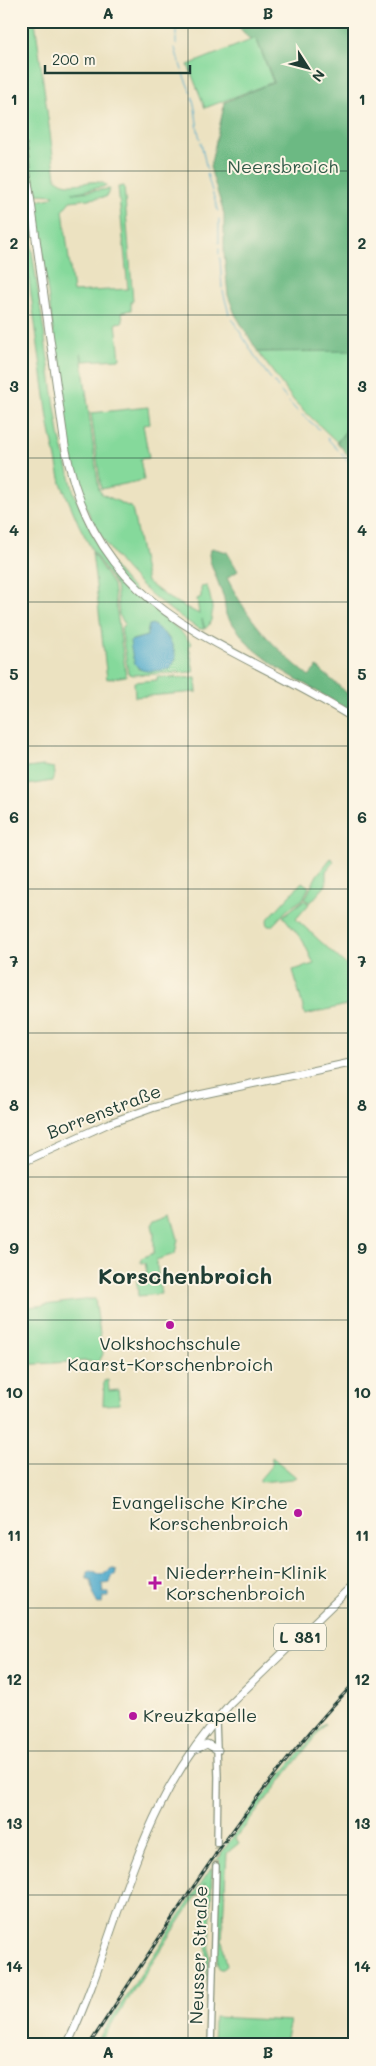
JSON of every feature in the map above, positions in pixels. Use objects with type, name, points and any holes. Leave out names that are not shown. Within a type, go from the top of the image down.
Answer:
[{"type":"main road","points":[[21,131],[66,451],[78,494],[98,538],[115,564],[133,585],[175,619],[355,719]]},
{"type":"main road","name":"Borrenstraße","points":[[21,1163],[122,1118],[199,1095],[355,1062]]},
{"type":"main road","name":"L 381","points":[[67,2045],[95,1980],[147,1833],[169,1787],[216,1720],[355,1583]]},
{"type":"main road","points":[[190,1755],[205,1744],[218,1750]]},
{"type":"street","points":[[216,1720],[218,1750],[217,1843]]},
{"type":"street","name":"Neusser Straße","points":[[211,2045],[216,1866]]},
{"type":"green space","points":[[21,21],[35,21],[56,178],[68,184],[96,182],[107,186],[72,193],[110,189],[106,197],[70,201],[63,210],[73,292],[128,289],[118,187],[124,186],[133,301],[131,302],[131,310],[122,312],[123,322],[116,323],[120,359],[83,361],[81,353],[99,490],[102,494],[132,508],[147,582],[170,599],[199,614],[197,599],[201,597],[201,587],[207,586],[212,615],[209,625],[205,629],[202,619],[204,629],[200,629],[160,602],[126,569],[98,531],[78,487],[70,450],[35,201],[51,198],[54,195],[34,194],[21,107]]},
{"type":"green space","name":"Neersbroich","points":[[238,21],[355,21],[355,351],[258,352],[235,314],[228,295],[224,253],[224,214],[210,167],[225,102],[274,82],[256,38],[250,40],[239,27]]},
{"type":"green space","points":[[256,38],[273,82],[205,108],[188,65]]},
{"type":"green space","points":[[21,170],[22,199],[25,203],[59,434],[74,493],[92,533],[109,561],[127,583],[192,644],[189,646],[194,672],[132,675],[128,673],[121,628],[125,624],[119,615],[116,586],[92,550],[61,483],[49,425],[21,222]],"holes":[[[152,624],[169,638],[154,671],[138,669],[132,640],[147,636],[148,628]]]},
{"type":"green space","points":[[355,351],[355,419],[337,442],[295,402],[258,352]]},
{"type":"green space","points":[[148,407],[150,424],[143,425],[149,458],[140,459],[144,480],[101,489],[91,413]]},
{"type":"green space","points":[[355,419],[355,464],[337,442]]},
{"type":"green space","points":[[212,548],[227,552],[238,571],[227,578],[244,607],[262,632],[309,676],[317,667],[355,700],[355,714],[278,668],[249,645],[226,615],[224,598],[210,561],[209,554]]},
{"type":"green space","points":[[92,552],[113,585],[126,676],[107,679]]},
{"type":"green space","points":[[157,677],[196,678],[197,692],[135,697],[134,682],[157,680]]},
{"type":"green space","points":[[43,766],[54,768],[55,774],[52,781],[21,786],[21,769]]},
{"type":"green space","points":[[331,858],[334,861],[326,871],[326,885],[310,903],[305,899],[317,875]]},
{"type":"green space","points":[[302,882],[309,887],[303,899],[287,910],[272,926],[268,926],[267,920]]},
{"type":"green space","points":[[304,900],[309,904],[296,919],[355,973],[355,1003],[305,1015],[293,970],[314,964],[303,941],[283,916]]},
{"type":"green space","points":[[171,1214],[178,1239],[175,1254],[156,1260],[161,1294],[138,1296],[136,1274],[147,1273],[145,1263],[141,1263],[141,1258],[154,1253],[152,1225],[155,1220]]},
{"type":"green space","points":[[95,1299],[103,1354],[99,1362],[85,1361],[21,1365],[21,1308]]},
{"type":"green space","points":[[108,1380],[109,1391],[118,1390],[120,1404],[103,1405],[104,1381]]},
{"type":"green space","points":[[272,1457],[296,1477],[260,1482],[260,1479],[272,1465]]},
{"type":"green space","points":[[324,1723],[236,1838],[239,1843],[227,1853],[222,1940],[227,1966],[220,1969],[217,1964],[218,1863],[213,1866],[246,1817]]},
{"type":"green space","points":[[212,1867],[208,2008],[205,1883],[98,2045],[94,2045]]},
{"type":"green space","points":[[214,2017],[290,2021],[284,2045],[213,2044]]},
{"type":"water","points":[[152,624],[165,635],[173,647],[176,659],[170,669],[145,671],[136,665],[134,660],[130,641],[147,636],[149,625]]},
{"type":"water","points":[[111,1568],[115,1570],[116,1574],[112,1576],[110,1583],[102,1584],[103,1593],[109,1593],[109,1597],[103,1597],[102,1603],[98,1604],[94,1597],[90,1579],[87,1579],[87,1571],[92,1570],[101,1575]]},
{"type":"waterway","points":[[176,27],[176,36]]},
{"type":"waterway","points":[[176,38],[176,44]]},
{"type":"waterway","points":[[175,48],[179,62]]},
{"type":"waterway","points":[[180,64],[182,70]]},
{"type":"waterway","points":[[183,74],[191,93]]},
{"type":"waterway","points":[[192,97],[200,139]]},
{"type":"waterway","points":[[201,143],[207,170]]},
{"type":"waterway","points":[[207,174],[218,211]]},
{"type":"waterway","points":[[219,219],[219,243]]},
{"type":"waterway","points":[[219,248],[219,254]]},
{"type":"waterway","points":[[220,258],[222,288]]},
{"type":"waterway","points":[[223,291],[229,314]]},
{"type":"waterway","points":[[232,319],[271,379]]},
{"type":"waterway","points":[[274,382],[278,388]]},
{"type":"waterway","points":[[281,392],[286,398]]},
{"type":"waterway","points":[[289,402],[298,412]]},
{"type":"waterway","points":[[302,415],[319,429]]},
{"type":"waterway","points":[[327,438],[338,450]]},
{"type":"waterway","points":[[341,453],[355,469]]},
{"type":"tunnel","points":[[216,1866],[217,1843]]},
{"type":"railway","points":[[89,2045],[214,1857],[281,1767],[355,1682]]},
{"type":"place","name":"Volkshochschule Kaarst-Korschenbroich","points":[[170,1325]]},
{"type":"place","name":"Evangelische Kirche Korschenbroich","points":[[298,1513]]},
{"type":"place","name":"Niederrhein-Klinik Korschenbroich","points":[[155,1583]]},
{"type":"place","name":"Kreuzkapelle","points":[[133,1716]]},
{"type":"district","name":"Korschenbroich","points":[[185,1276]]}]
